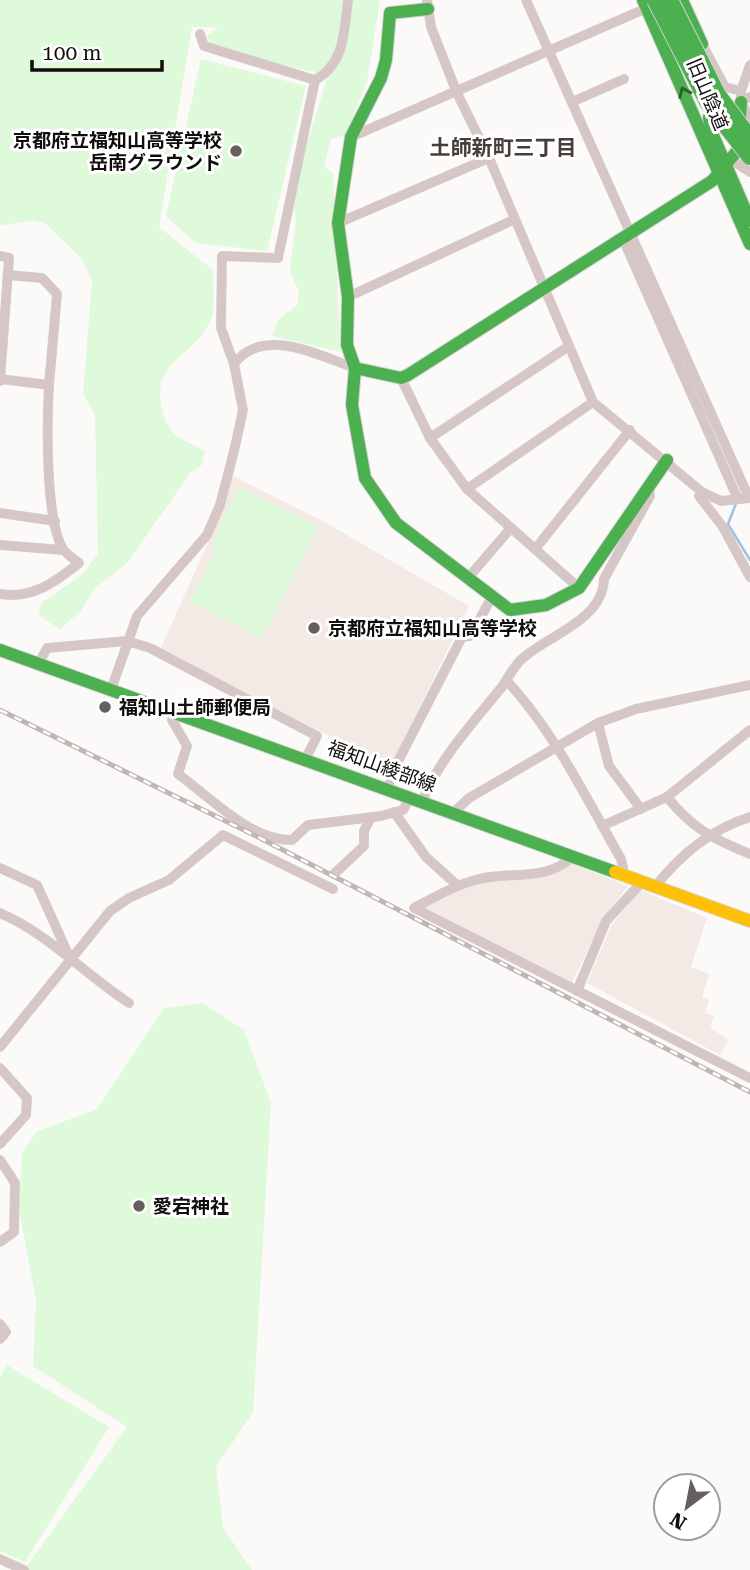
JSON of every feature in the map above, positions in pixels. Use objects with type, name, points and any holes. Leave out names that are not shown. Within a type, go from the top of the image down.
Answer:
[{"type":"main road","points":[[670,0],[718,96],[750,138]]},
{"type":"main road","points":[[682,0],[716,84],[709,118],[712,133],[750,221]]},
{"type":"main road","points":[[648,3],[729,136],[750,157]]},
{"type":"main road","name":"旧山陰道","points":[[648,3],[725,164],[750,244]]},
{"type":"main road","points":[[427,4],[390,13],[386,60],[381,78],[352,137],[341,183],[338,223],[348,296],[347,345],[355,368],[352,405],[365,478],[396,523],[510,610],[525,611],[579,588],[667,460]]},
{"type":"main road","points":[[355,368],[401,378],[546,289],[712,181],[738,150],[744,97]]},
{"type":"main road","name":"福知山綾部線","points":[[1,651],[750,921]]},
{"type":"street","points":[[200,34],[204,46],[315,80],[330,72],[338,58],[348,0]]},
{"type":"street","points":[[526,0],[572,102],[737,497]]},
{"type":"street","points":[[352,137],[550,51],[648,3]]},
{"type":"street","points":[[427,4],[430,27],[457,93],[489,158],[513,220],[546,289],[593,402],[667,460],[702,492],[721,501],[737,497],[750,498],[627,236]]},
{"type":"street","points":[[702,44],[725,87],[744,97]]},
{"type":"street","points":[[750,65],[744,97],[750,118]]},
{"type":"street","points":[[572,102],[624,79]]},
{"type":"street","points":[[111,690],[137,616],[201,545],[220,505],[243,410],[234,364],[221,328],[222,256],[278,258],[315,80]]},
{"type":"street","points":[[338,223],[489,158]]},
{"type":"street","points":[[725,164],[750,172]]},
{"type":"street","points":[[348,296],[513,220]]},
{"type":"street","points":[[0,256],[9,258],[3,298],[0,380],[49,385]]},
{"type":"street","points":[[0,594],[24,596],[60,578],[79,564],[63,550],[55,521],[47,422],[57,294],[42,278],[8,275]]},
{"type":"street","points":[[234,364],[252,347],[268,345],[287,346],[355,368]]},
{"type":"street","points":[[430,438],[569,346]]},
{"type":"street","points":[[401,378],[430,438],[467,489],[579,588]]},
{"type":"street","points":[[467,489],[593,402]]},
{"type":"street","points":[[536,548],[630,430]]},
{"type":"street","points":[[174,712],[172,720],[187,746],[178,774],[263,834],[279,841],[292,840],[308,825],[403,810],[416,801],[446,757],[507,681],[522,658],[565,632],[591,609],[604,590],[604,579],[650,496],[649,486]]},
{"type":"street","points":[[702,492],[699,496],[723,527],[750,577]]},
{"type":"street","points":[[0,513],[55,521]]},
{"type":"street","points":[[467,579],[511,527]]},
{"type":"street","points":[[0,545],[63,550]]},
{"type":"street","points":[[390,782],[446,663],[462,637],[470,636],[492,597]]},
{"type":"street","points":[[39,663],[47,648],[127,641],[150,648],[317,736],[305,760]]},
{"type":"street","points":[[507,681],[541,721],[557,746],[621,859],[623,867],[619,875]]},
{"type":"street","points":[[452,814],[469,798],[598,723],[636,709],[750,685]]},
{"type":"street","points":[[598,723],[609,766],[640,809]]},
{"type":"street","points":[[603,826],[667,797],[750,730]]},
{"type":"street","points":[[667,797],[683,816],[707,836],[750,853]]},
{"type":"street","points":[[394,813],[426,856],[457,885]]},
{"type":"street","points":[[334,874],[364,846],[364,831],[371,817]]},
{"type":"street","points":[[577,991],[606,921],[707,836],[750,817]]},
{"type":"street","points":[[0,1046],[110,911],[129,898],[169,880],[223,835],[333,889]]},
{"type":"street","points":[[572,857],[562,867],[541,874],[493,877],[457,885],[414,908],[750,1077]]},
{"type":"street","points":[[0,868],[37,885],[70,957]]},
{"type":"street","points":[[0,913],[29,925],[129,1003]]},
{"type":"street","points":[[0,1068],[27,1098],[26,1115],[0,1143]]},
{"type":"street","points":[[0,1160],[15,1183],[13,1232],[0,1242]]},
{"type":"street","points":[[0,1324],[6,1332],[0,1339]]},
{"type":"street","points":[[0,1559],[24,1570]]},
{"type":"shaded area","name":"京都府立福知山高等学校","points":[[233,476],[321,520],[469,606],[391,767],[160,650],[212,533]]},
{"type":"shaded area","points":[[570,863],[628,886],[605,916],[572,982],[423,910],[425,905],[454,884],[540,873]]},
{"type":"shaded area","points":[[640,890],[707,918],[691,967],[709,974],[702,997],[709,1000],[705,1013],[714,1016],[710,1028],[729,1040],[720,1055],[587,983],[611,926]]},
{"type":"green space","points":[[0,0],[380,0],[367,81],[346,135],[331,139],[324,167],[333,173],[340,352],[272,336],[278,320],[297,305],[299,293],[290,270],[296,219],[292,193],[328,75],[211,49],[207,35],[219,28],[192,27],[159,227],[213,270],[213,308],[205,331],[170,367],[163,377],[160,389],[166,422],[175,434],[205,451],[202,465],[191,472],[127,563],[95,588],[81,611],[60,629],[39,616],[41,603],[83,574],[98,554],[95,415],[83,393],[92,282],[83,260],[46,224],[33,220],[0,226]]},
{"type":"green space","name":"京都府立福知山高等学校 岳南グラウンド","points":[[201,59],[306,86],[267,251],[195,243],[166,216]]},
{"type":"green space","points":[[239,487],[318,526],[262,638],[190,602],[217,548],[211,544]]},
{"type":"green space","name":"愛宕神社","points":[[202,1003],[244,1030],[271,1103],[253,1413],[216,1466],[223,1528],[252,1570],[24,1570],[127,1427],[33,1366],[36,1301],[19,1209],[22,1153],[36,1132],[97,1109],[164,1008]]},
{"type":"green space","points":[[7,1365],[109,1427],[25,1562],[0,1551],[0,1378]]},
{"type":"waterway","points":[[634,251],[739,495]]},
{"type":"waterway","points":[[737,501],[728,524],[750,560]]},
{"type":"railway","points":[[0,710],[258,837],[750,1092]]},
{"type":"traffic: fast","points":[[643,0],[750,244]]},
{"type":"traffic: fast","points":[[655,0],[708,103],[750,157]]},
{"type":"traffic: fast","points":[[670,0],[718,95],[750,138]]},
{"type":"traffic: fast","points":[[682,0],[702,44]]},
{"type":"traffic: fast","points":[[428,9],[390,13],[386,60],[381,78],[351,137],[338,223],[348,297],[347,345],[355,368],[352,405],[365,478],[396,523],[510,610],[546,605],[579,588],[667,460]]},
{"type":"traffic: fast","points":[[355,368],[401,378],[408,375],[712,181],[738,150],[741,102]]},
{"type":"traffic: fast","points":[[712,104],[709,118],[712,133],[750,221]]},
{"type":"traffic: fast","points":[[0,650],[615,872]]},
{"type":"traffic: slow","points":[[615,872],[750,921]]},
{"type":"place","name":"京都府立福知山高等学校 岳南グラウンド","points":[[236,151]]},
{"type":"place","name":"京都府立福知山高等学校","points":[[314,628]]},
{"type":"place","name":"福知山土師郵便局","points":[[105,707]]},
{"type":"place","name":"愛宕神社","points":[[139,1206]]},
{"type":"district","name":"土師新町三丁目","points":[[503,148]]}]
